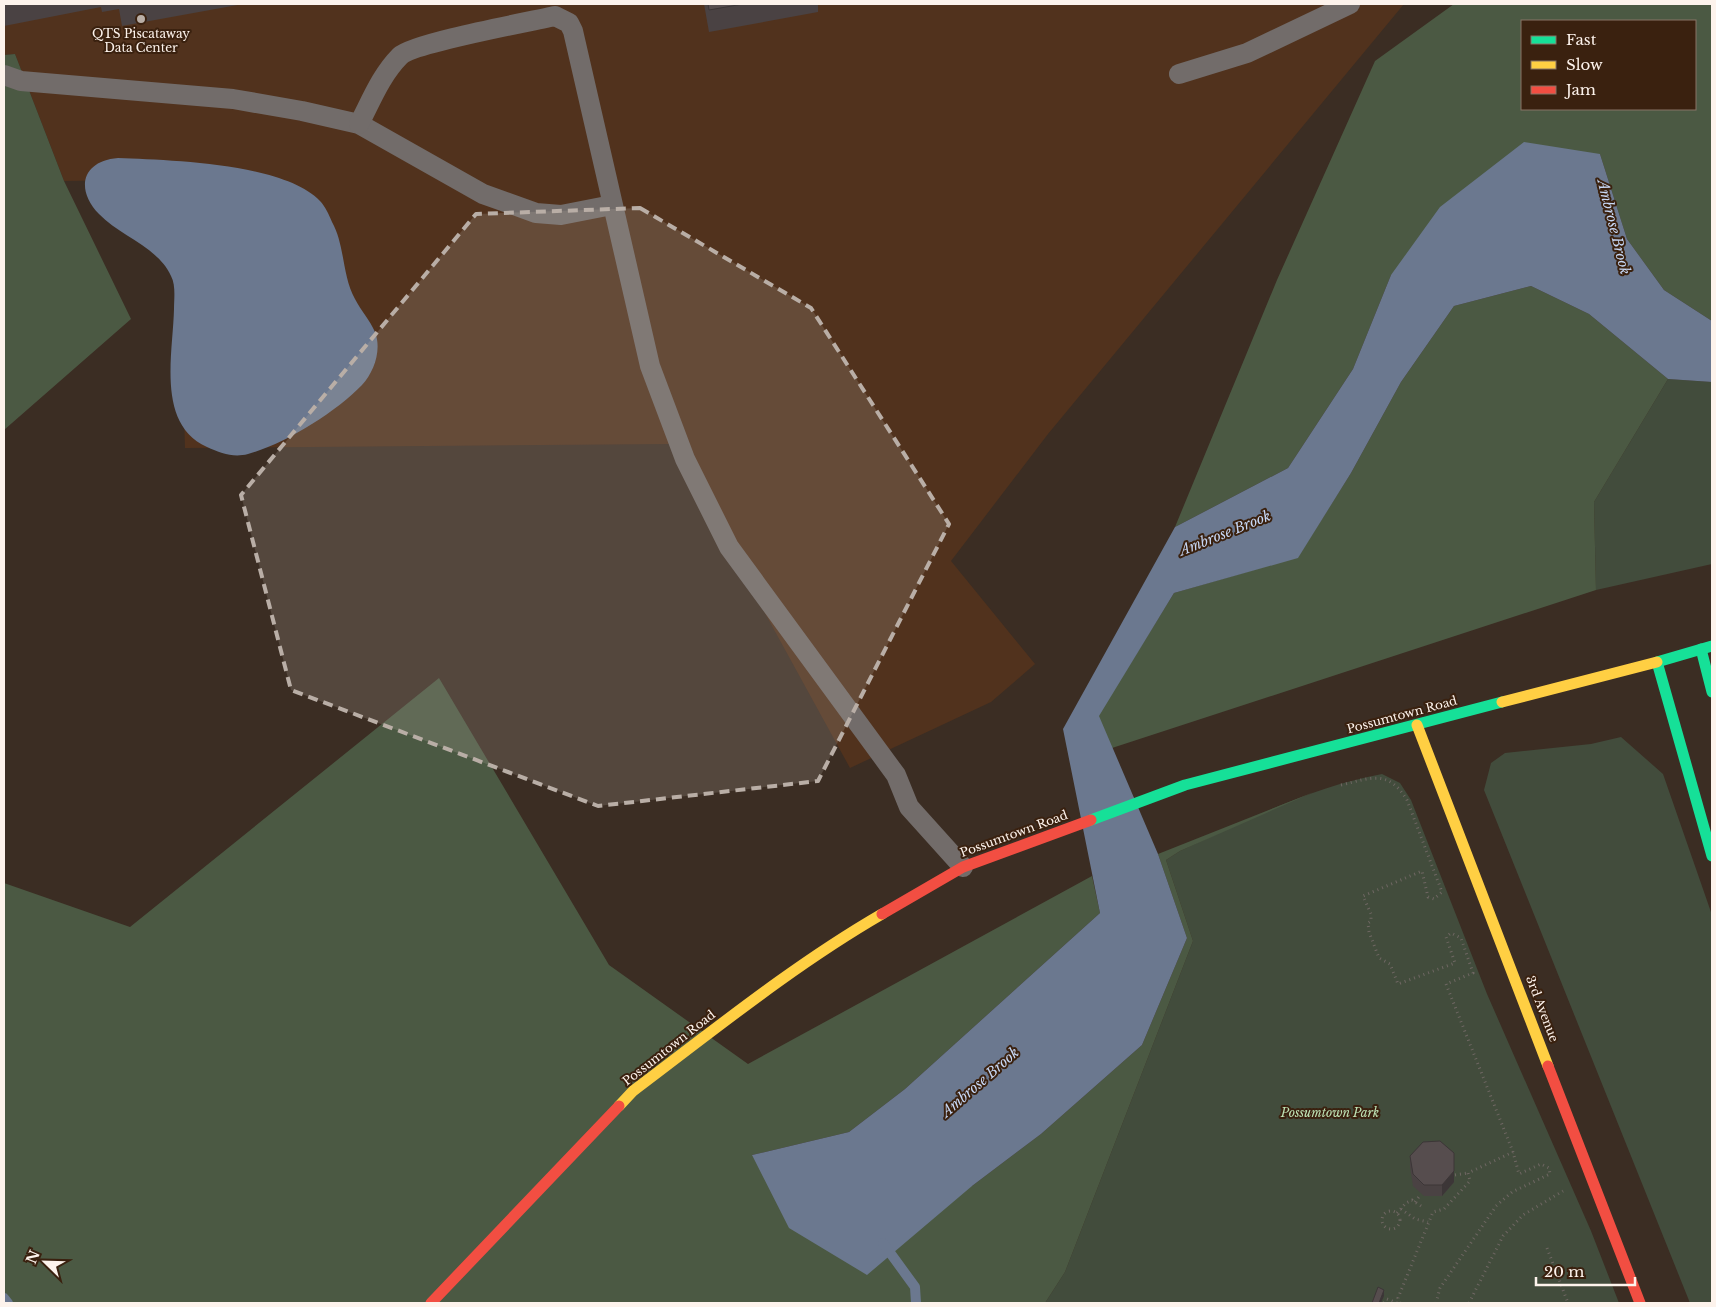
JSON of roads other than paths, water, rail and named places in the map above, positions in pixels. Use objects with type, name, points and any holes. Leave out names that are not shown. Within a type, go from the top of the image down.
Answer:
[{"type":"main road","name":"Possumtown Road","points":[[430,1303],[634,1092],[757,998],[855,930],[962,867],[1185,786],[1657,662],[1707,647]]},
{"type":"main road","points":[[1707,647],[1712,692]]},
{"type":"main road","points":[[1657,662],[1712,856]]},
{"type":"main road","name":"3rd Avenue","points":[[1417,725],[1640,1303]]},
{"type":"lane","points":[[1179,74],[1247,53],[1350,4]]},
{"type":"lane","points":[[359,124],[387,72],[402,54],[426,45],[555,16],[569,23],[573,31],[650,366],[685,459],[729,547],[896,775],[909,807],[962,867]]},
{"type":"lane","points":[[4,75],[21,81],[233,99],[359,124],[483,194],[536,213],[561,215],[612,205]]},
{"type":"water","points":[[1524,142],[1600,154],[1627,239],[1664,290],[1712,321],[1712,382],[1668,379],[1589,314],[1531,286],[1454,306],[1401,382],[1351,473],[1298,558],[1174,593],[1099,716],[1158,854],[1187,938],[1142,1045],[1041,1134],[972,1186],[867,1275],[789,1228],[752,1155],[849,1132],[905,1089],[1100,913],[1063,729],[1175,527],[1288,468],[1353,369],[1391,275],[1440,207]]},
{"type":"water","points":[[118,158],[195,162],[254,171],[303,188],[320,201],[324,205],[336,231],[351,290],[373,328],[377,339],[376,360],[370,374],[362,385],[338,406],[309,426],[278,443],[248,454],[232,455],[222,453],[207,447],[191,436],[180,422],[174,405],[171,386],[173,280],[157,257],[108,222],[91,205],[87,195],[85,186],[90,170],[106,160]]},
{"type":"waterway","name":"Ambrose Brook","points":[[883,1243],[915,1287],[916,1303]]},
{"type":"waterway","points":[[4,1298],[8,1303]]},
{"type":"place","name":"QTS Piscataway Data Center","points":[[141,19]]},
{"type":"park label","name":"Possumtown Park","points":[[1330,1113]]}]
